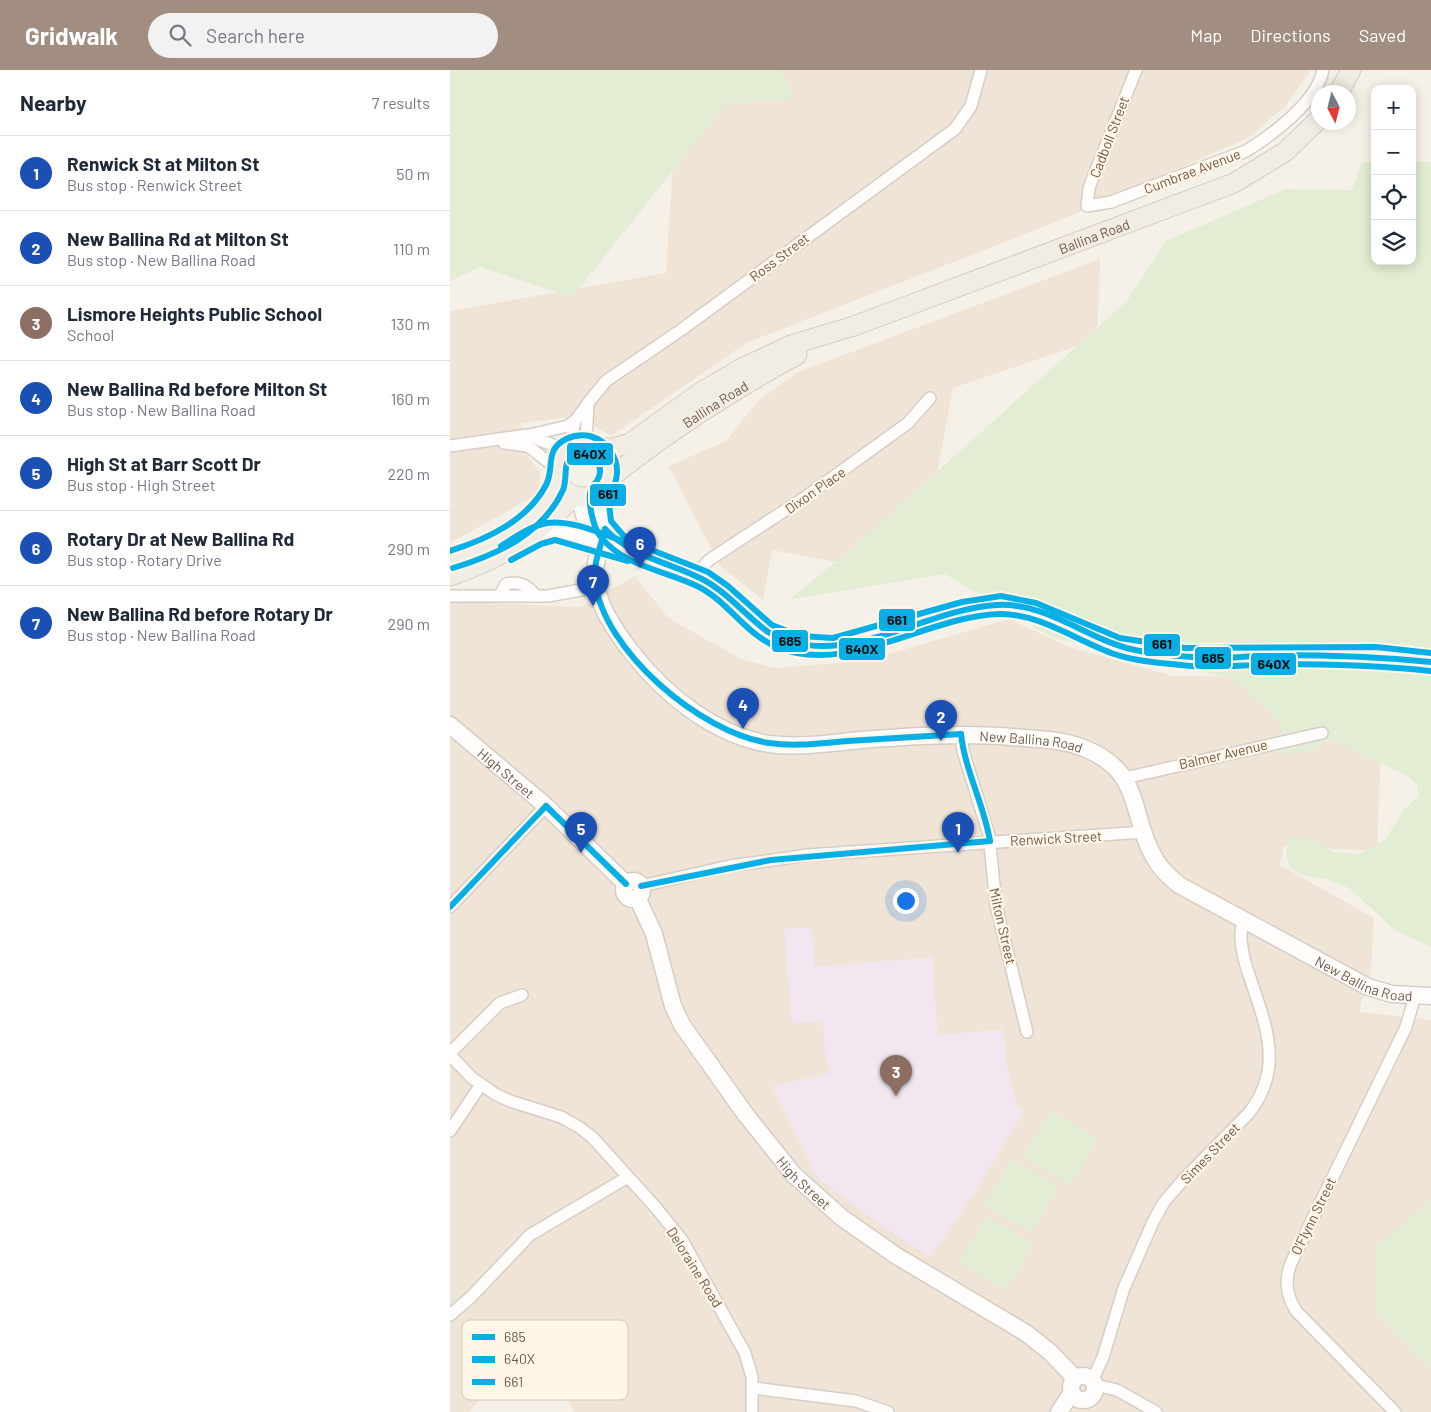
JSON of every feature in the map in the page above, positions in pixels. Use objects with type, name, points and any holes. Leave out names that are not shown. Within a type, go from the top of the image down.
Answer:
[{"type":"main road","points":[[1342,85],[1351,70]]},
{"type":"main road","name":"Ballina Road","points":[[580,447],[613,448],[630,443],[701,392],[748,365],[791,345],[854,326],[1234,183],[1285,152],[1311,127]]},
{"type":"main road","name":"Ballina Road","points":[[604,486],[639,454],[733,392],[854,326]]},
{"type":"main road","points":[[450,560],[489,544],[521,526],[541,508],[557,474],[558,460],[580,447],[609,462],[604,486],[589,496],[577,496],[564,490],[557,474]]},
{"type":"main road","points":[[450,576],[470,570],[516,547],[577,496]]},
{"type":"street","name":"Ross Street","points":[[575,421],[597,390],[613,376],[681,330],[830,218],[955,129],[967,115],[981,70]]},
{"type":"street","name":"Cadboll Street","points":[[1087,206],[1089,188],[1136,70]]},
{"type":"street","name":"Cumbrae Avenue","points":[[1087,206],[1111,202],[1246,151],[1264,140],[1297,111],[1311,94],[1322,76],[1323,70]]},
{"type":"street","name":"Dixon Place","points":[[695,576],[709,560],[808,496],[908,423],[930,398]]},
{"type":"street","points":[[580,447],[588,403]]},
{"type":"street","points":[[450,446],[561,429],[575,421],[580,447]]},
{"type":"street","points":[[527,435],[580,447]]},
{"type":"street","points":[[475,443],[528,446],[557,474]]},
{"type":"street","points":[[604,486],[605,529],[616,540],[646,558]]},
{"type":"street","points":[[577,496],[585,518],[601,545]]},
{"type":"street","name":"New Ballina Road","points":[[605,529],[595,571],[600,600],[615,629],[652,677],[694,711],[732,733],[770,744],[792,745],[961,734],[1074,745],[1100,756],[1125,778],[1157,863],[1179,885],[1368,988],[1392,994],[1423,996]]},
{"type":"street","points":[[516,547],[554,531],[568,532],[601,545],[646,558],[695,576],[712,585],[760,627],[778,638],[816,648],[854,642],[964,610],[1000,605],[1034,611],[1118,646],[1184,657],[1376,656],[1431,662]]},
{"type":"street","points":[[450,596],[536,596],[564,594],[597,587]]},
{"type":"street","name":"High Street","points":[[450,724],[546,806],[635,889],[654,934],[673,1006],[682,1025],[746,1115],[794,1175],[841,1217],[888,1250],[1026,1333],[1050,1352],[1074,1385]]},
{"type":"street","name":"Balmer Avenue","points":[[1125,778],[1322,733]]},
{"type":"street","name":"Milton Street","points":[[961,734],[963,751],[976,786],[990,841],[996,905],[1027,1032]]},
{"type":"street","points":[[450,907],[546,806]]},
{"type":"street","name":"Renwick Street","points":[[635,889],[771,860],[990,841],[1024,841],[1144,832]]},
{"type":"street","name":"Simes Street","points":[[1094,1394],[1124,1288],[1159,1211],[1184,1179],[1257,1104],[1267,1084],[1271,1064],[1270,1046],[1244,956],[1241,936],[1244,920]]},
{"type":"street","points":[[450,1054],[500,1003],[522,995]]},
{"type":"street","name":"O'Flynn Street","points":[[1394,1412],[1305,1322],[1290,1301],[1287,1277],[1292,1261],[1406,1027],[1423,996]]},
{"type":"street","name":"Deloraine Road","points":[[450,1054],[480,1086],[510,1102],[561,1117],[579,1127],[593,1138],[677,1234],[694,1259],[745,1353],[753,1388],[752,1412]]},
{"type":"street","points":[[450,1131],[480,1086]]},
{"type":"street","points":[[450,1315],[470,1298],[530,1235],[628,1177]]},
{"type":"street","points":[[1059,1412],[1074,1385],[1084,1375],[1094,1394]]},
{"type":"street","points":[[1074,1385],[1079,1399],[1114,1388],[1156,1412]]},
{"type":"street","points":[[753,1388],[856,1401],[888,1412]]},
{"type":"shaded area","points":[[728,70],[1311,70],[1286,105],[1248,138],[1061,220],[746,343],[611,436],[591,424],[561,418],[521,423],[525,452],[540,473],[539,493],[450,542],[450,311],[666,273],[674,148]]},
{"type":"shaded area","points":[[1100,259],[1097,339],[953,388],[934,489],[836,562],[772,550],[763,600],[720,566],[669,466],[726,441],[758,401],[798,372]]},
{"type":"shaded area","points":[[635,576],[668,618],[741,659],[774,668],[865,661],[1009,619],[1067,646],[1173,676],[1372,677],[1381,743],[1377,851],[1284,846],[1280,865],[1374,918],[1371,968],[1359,1012],[1431,1020],[1431,1412],[574,1412],[569,1400],[628,1400],[628,1320],[462,1320],[462,1400],[480,1400],[469,1412],[450,1412],[450,601],[580,607]]},
{"type":"shaded area","points":[[811,927],[815,967],[932,957],[938,1035],[1003,1029],[1006,1061],[1017,1105],[1025,1110],[973,1196],[930,1258],[878,1223],[818,1178],[772,1086],[830,1073],[825,1055],[823,1021],[792,1023],[784,929]]},
{"type":"green space","points":[[450,70],[781,70],[795,98],[727,103],[572,297],[480,267],[450,281]]},
{"type":"green space","points":[[1362,162],[1371,162],[1371,265],[1416,265],[1416,162],[1431,162],[1431,947],[1396,931],[1349,888],[1326,879],[1302,875],[1291,869],[1287,852],[1292,836],[1318,839],[1332,852],[1359,854],[1385,840],[1404,809],[1418,797],[1418,786],[1411,778],[1331,739],[1316,749],[1277,755],[1273,750],[1276,740],[1282,734],[1282,727],[1270,711],[1231,678],[1053,638],[945,574],[790,599],[842,557],[1127,301],[1166,241],[1286,189],[1352,190]]},
{"type":"green space","points":[[1051,1110],[1098,1139],[1070,1185],[1023,1157]]},
{"type":"green space","points":[[1012,1159],[1059,1187],[1031,1233],[984,1205]]},
{"type":"green space","points":[[1431,1199],[1431,1370],[1375,1311],[1375,1247]]},
{"type":"green space","points":[[987,1216],[1034,1244],[1006,1290],[959,1262]]},
{"type":"transit line","name":"661","points":[[450,551],[478,541],[517,519],[538,498],[546,485],[549,479],[552,454],[559,443],[579,435],[591,436],[602,442],[610,450],[615,460],[617,472],[615,484],[608,495],[611,521],[623,535],[644,547],[708,572],[728,586],[772,625],[800,636],[833,638],[962,602],[1001,596],[1036,603],[1120,638],[1185,648],[1376,647],[1431,653]]},
{"type":"transit line","name":"640X","points":[[453,568],[486,557],[517,541],[531,531],[554,505],[563,490],[568,460],[574,455],[588,453],[595,458],[600,469],[599,477],[591,488],[591,513],[597,532],[610,546],[621,555],[646,567],[699,587],[719,601],[745,626],[764,640],[775,646],[801,654],[829,655],[857,650],[886,643],[943,624],[972,617],[999,614],[1029,618],[1058,629],[1100,649],[1147,661],[1204,667],[1313,664],[1372,666],[1430,671]]},
{"type":"transit line","name":"661","points":[[501,546],[523,532],[547,523],[557,522],[580,526],[634,545]]},
{"type":"transit line","name":"685","points":[[605,529],[627,547],[690,573],[711,584],[768,632],[796,643],[824,646],[853,643],[969,609],[997,605],[1016,606],[1034,610],[1122,647],[1159,654],[1216,658],[1272,655],[1337,656],[1431,662]]},
{"type":"transit line","name":"685","points":[[605,529],[596,561],[595,581],[602,608],[616,634],[636,660],[660,684],[686,706],[714,723],[742,736],[769,743],[789,745],[961,734]]},
{"type":"transit line","name":"640X","points":[[511,560],[541,544],[555,540],[628,561]]},
{"type":"transit line","name":"685","points":[[961,734],[966,761],[984,814],[990,841]]},
{"type":"transit line","name":"685","points":[[546,806],[626,884]]},
{"type":"transit line","name":"685","points":[[450,907],[546,806]]},
{"type":"transit line","name":"685","points":[[641,886],[771,860],[990,841]]},
{"type":"place","name":"Rotary Dr at New Ballina Rd","points":[[640,568]]},
{"type":"place","name":"New Ballina Rd before Rotary Dr","points":[[593,606]]},
{"type":"place","name":"New Ballina Rd before Milton St","points":[[743,729]]},
{"type":"place","name":"New Ballina Rd at Milton St","points":[[941,741]]},
{"type":"place","name":"High St at Barr Scott Dr","points":[[581,853]]},
{"type":"place","name":"Renwick St at Milton St","points":[[958,853]]},
{"type":"place","name":"Lismore Heights Public School","points":[[896,1096]]}]
